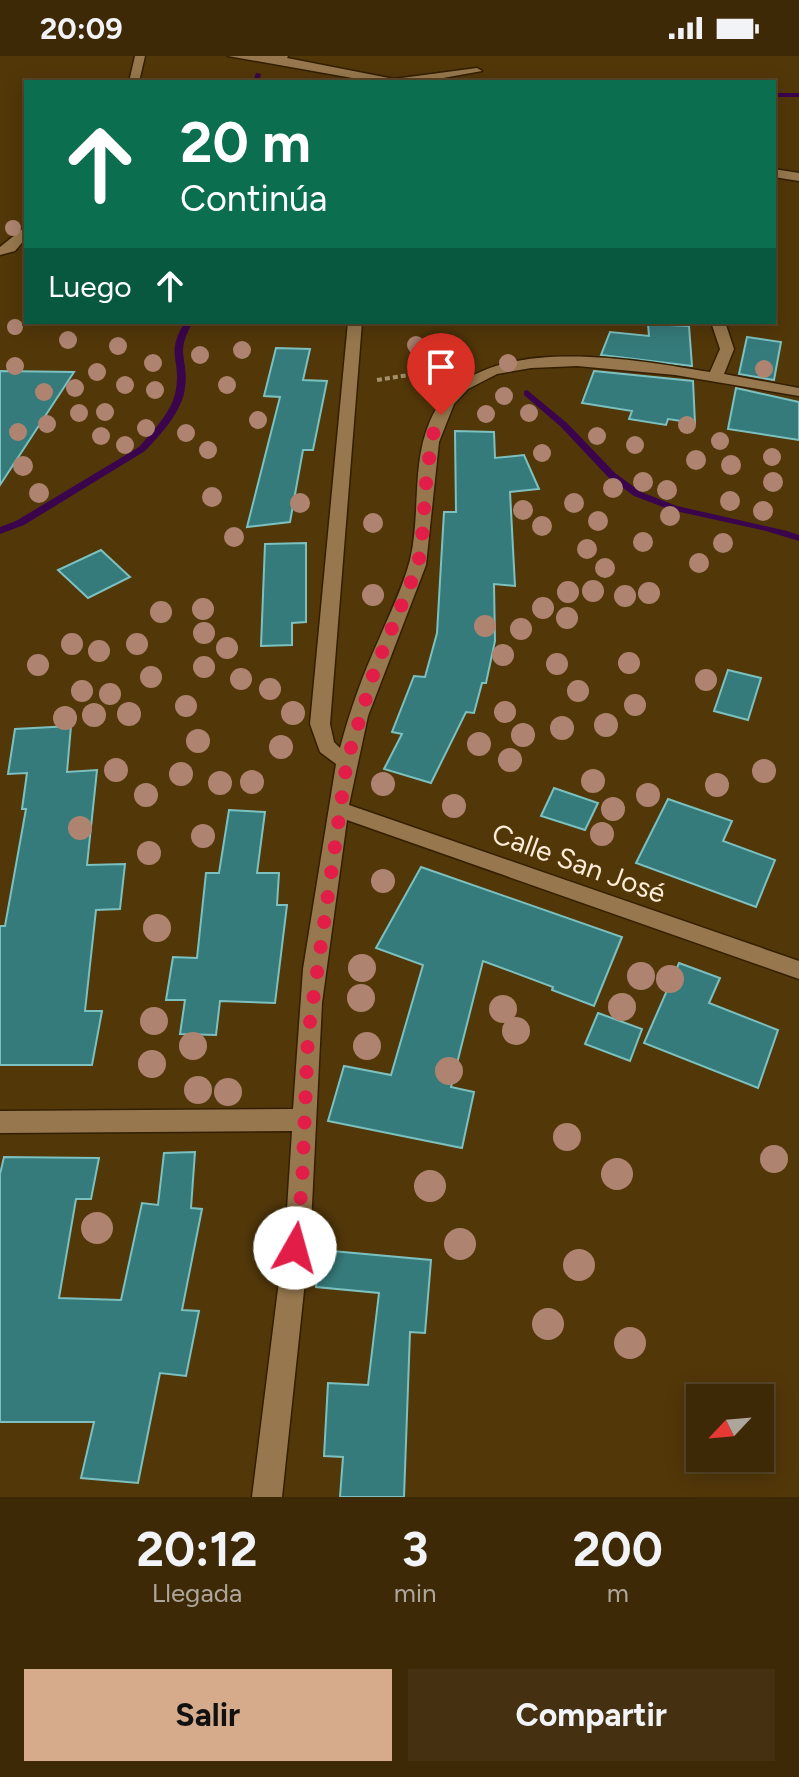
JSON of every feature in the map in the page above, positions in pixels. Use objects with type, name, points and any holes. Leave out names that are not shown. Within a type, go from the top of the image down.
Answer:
[{"type":"street","points":[[134,80],[140,56]]},
{"type":"street","points":[[233,56],[281,58],[385,80]]},
{"type":"street","points":[[409,80],[477,71]]},
{"type":"street","points":[[776,173],[799,177]]},
{"type":"street","points":[[0,251],[10,248],[24,232]]},
{"type":"street","points":[[347,761],[332,754],[322,743],[320,724],[355,324]]},
{"type":"street","points":[[714,379],[727,349],[719,324]]},
{"type":"street","points":[[267,1497],[302,1186],[308,1036],[339,809],[347,761],[370,683],[416,570],[434,430],[450,400],[467,384],[506,369],[569,361],[799,392]]},
{"type":"street","name":"Calle San José","points":[[339,809],[799,970]]},
{"type":"street","points":[[0,1122],[305,1120]]},
{"type":"path","points":[[348,384],[416,374],[467,384]]},
{"type":"building","points":[[648,324],[689,326],[692,366],[601,355],[610,332],[649,336]]},
{"type":"building","points":[[747,337],[781,342],[774,380],[739,374]]},
{"type":"building","points":[[276,348],[310,349],[303,380],[327,381],[313,450],[303,450],[290,522],[247,527],[280,397],[264,396]]},
{"type":"building","points":[[0,371],[74,372],[0,485]]},
{"type":"building","points":[[594,371],[693,381],[695,423],[668,419],[666,425],[629,419],[632,411],[582,403]]},
{"type":"building","points":[[736,388],[799,402],[799,440],[728,429]]},
{"type":"building","points":[[455,431],[494,432],[495,458],[524,455],[539,489],[510,492],[515,586],[494,584],[495,641],[486,683],[482,683],[474,713],[466,712],[431,783],[384,769],[402,734],[392,732],[414,676],[425,677],[437,633],[444,512],[456,512]]},
{"type":"building","points":[[306,543],[306,622],[292,623],[292,645],[261,646],[265,544]]},
{"type":"building","points":[[101,550],[130,577],[88,598],[58,570]]},
{"type":"building","points":[[728,670],[761,678],[748,720],[714,711]]},
{"type":"building","points":[[71,726],[67,772],[97,770],[87,865],[125,864],[120,909],[96,910],[85,1011],[102,1011],[92,1065],[0,1065],[0,926],[5,926],[26,809],[22,809],[27,773],[8,774],[15,729]]},
{"type":"building","points":[[554,788],[598,803],[585,830],[541,816]]},
{"type":"building","points":[[668,799],[732,821],[723,841],[775,860],[756,907],[636,863]]},
{"type":"building","points":[[229,810],[265,812],[257,873],[279,873],[277,905],[287,905],[275,1003],[220,1001],[216,1035],[180,1034],[185,1000],[166,1000],[173,957],[197,958],[206,873],[219,873]]},
{"type":"building","points":[[421,867],[622,937],[594,1006],[483,961],[451,1087],[474,1092],[462,1148],[328,1121],[344,1066],[391,1075],[423,965],[376,948]]},
{"type":"building","points":[[679,963],[720,978],[709,1003],[778,1030],[758,1088],[644,1043]]},
{"type":"building","points":[[598,1013],[642,1029],[630,1061],[585,1044]]},
{"type":"building","points":[[195,1152],[191,1208],[202,1209],[182,1310],[199,1311],[186,1376],[160,1373],[138,1483],[81,1478],[94,1422],[0,1422],[0,1174],[4,1157],[99,1158],[91,1199],[76,1199],[59,1298],[121,1300],[142,1203],[158,1205],[164,1153]]},
{"type":"building","points":[[321,1250],[431,1260],[425,1333],[410,1332],[404,1497],[340,1497],[343,1457],[324,1456],[328,1383],[368,1385],[379,1293],[316,1287]]},
{"type":"waterway","points":[[256,80],[258,74]]},
{"type":"waterway","points":[[776,95],[799,95]]},
{"type":"waterway","points":[[0,531],[20,523],[148,443],[166,420],[179,395],[179,341],[188,324]]},
{"type":"waterway","points":[[527,393],[564,425],[612,475],[638,494],[674,508],[799,538]]},
{"type":"route","points":[[295,1248],[302,1186],[308,1036],[347,761],[361,706],[416,570],[421,551],[427,471],[434,430],[441,415]]}]
